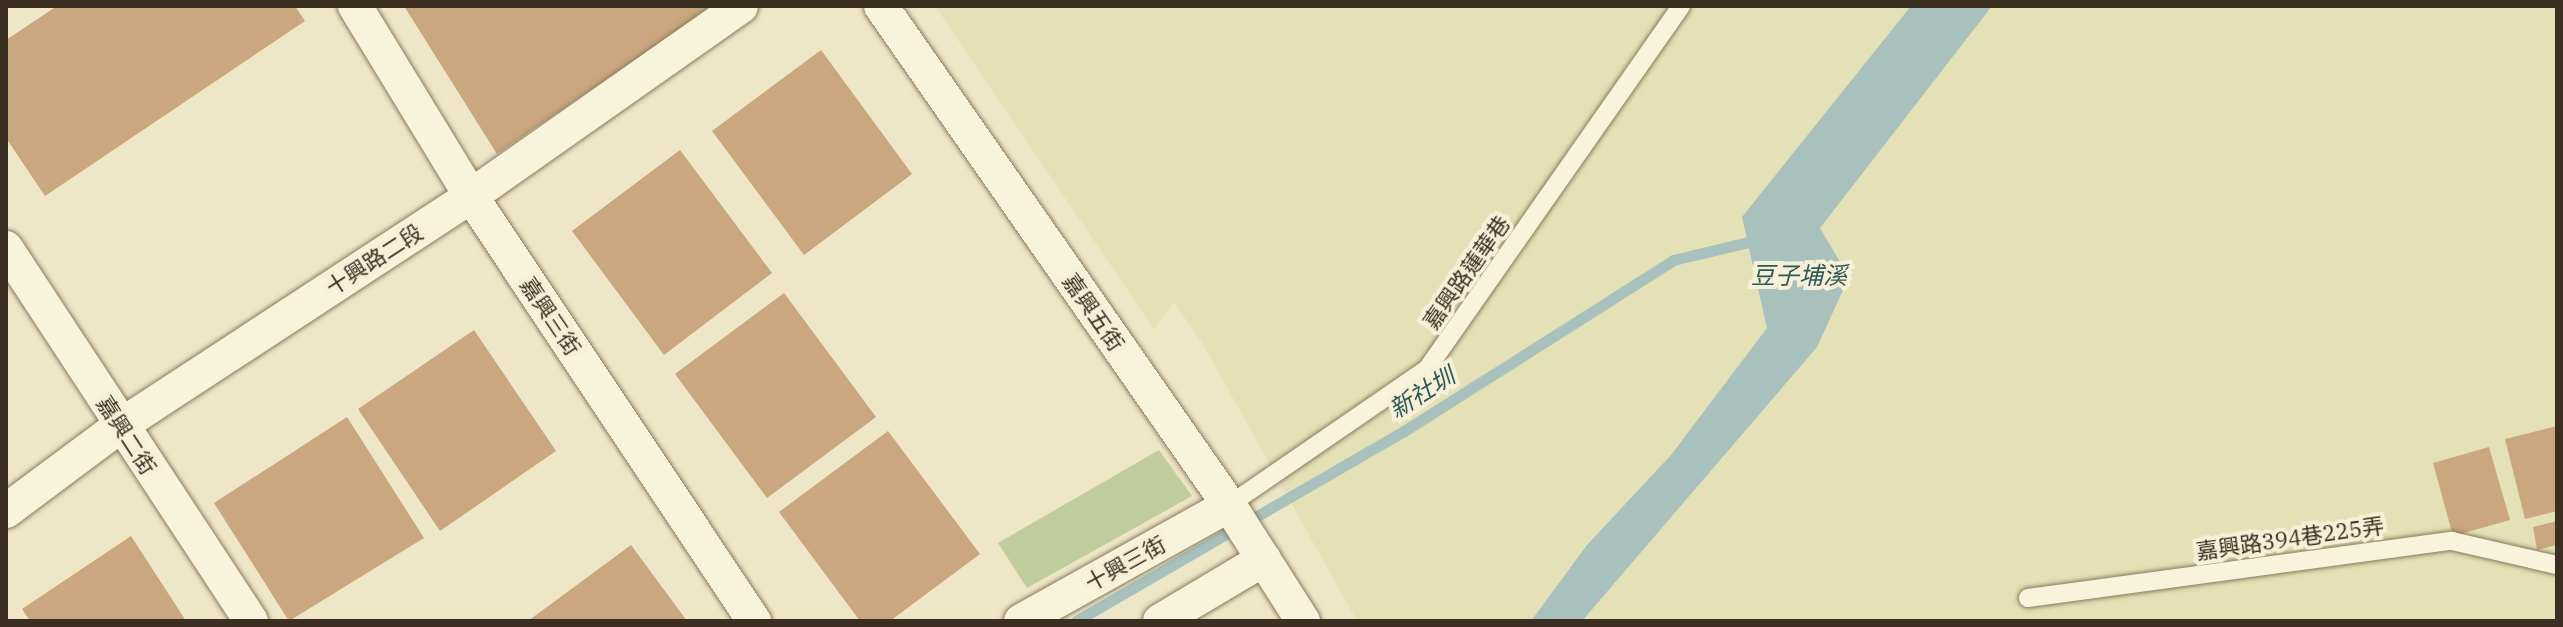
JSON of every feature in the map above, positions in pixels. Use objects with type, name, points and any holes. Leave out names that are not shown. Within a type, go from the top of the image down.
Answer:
[{"type":"street","name":"嘉興三街","points":[[355,6],[471,196],[754,621]]},
{"type":"street","name":"十興路二段","points":[[6,511],[120,426],[471,196],[741,6]]},
{"type":"street","name":"嘉興五街","points":[[881,6],[1231,508],[1303,621]]},
{"type":"street","name":"嘉興二街","points":[[6,248],[120,426],[251,621]]},
{"type":"street","name":"十興三街","points":[[1021,621],[1231,508]]},
{"type":"street","points":[[1160,621],[1260,554]]},
{"type":"lane","name":"嘉興路蓮華巷","points":[[1231,508],[1427,369],[1681,6]]},
{"type":"lane","name":"嘉興路394巷225弄","points":[[2028,598],[2452,541],[2557,565]]},
{"type":"shaded area","points":[[935,6],[2557,6],[2557,621],[1357,621],[1204,346],[1174,302],[1154,329]]},
{"type":"green space","points":[[1159,450],[1192,496],[1027,588],[998,543]]},
{"type":"water","name":"豆子埔溪","points":[[1911,6],[1992,6],[1820,228],[1849,277],[1817,347],[1582,621],[1531,621],[1587,545],[1671,455],[1767,328],[1742,217]]},
{"type":"building","points":[[57,6],[295,6],[305,21],[45,196],[6,138],[6,40]]},
{"type":"building","points":[[404,6],[714,6],[497,154]]},
{"type":"building","points":[[821,50],[912,174],[804,255],[712,131]]},
{"type":"building","points":[[680,150],[772,273],[664,355],[572,231]]},
{"type":"building","points":[[784,293],[876,417],[767,498],[675,374]]},
{"type":"building","points":[[474,330],[556,451],[440,531],[358,409]]},
{"type":"building","points":[[347,417],[424,538],[289,621],[214,503]]},
{"type":"building","points":[[2557,426],[2557,511],[2525,519],[2505,439]]},
{"type":"building","points":[[888,431],[980,554],[890,621],[860,621],[779,512]]},
{"type":"building","points":[[2489,447],[2510,520],[2453,536],[2433,463]]},
{"type":"building","points":[[2557,521],[2557,545],[2537,550],[2533,527]]},
{"type":"building","points":[[131,536],[186,621],[30,621],[22,609]]},
{"type":"building","points":[[631,545],[687,621],[528,621]]},
{"type":"waterway","name":"新社圳","points":[[1076,621],[1404,431],[1673,260],[1761,239]]}]
